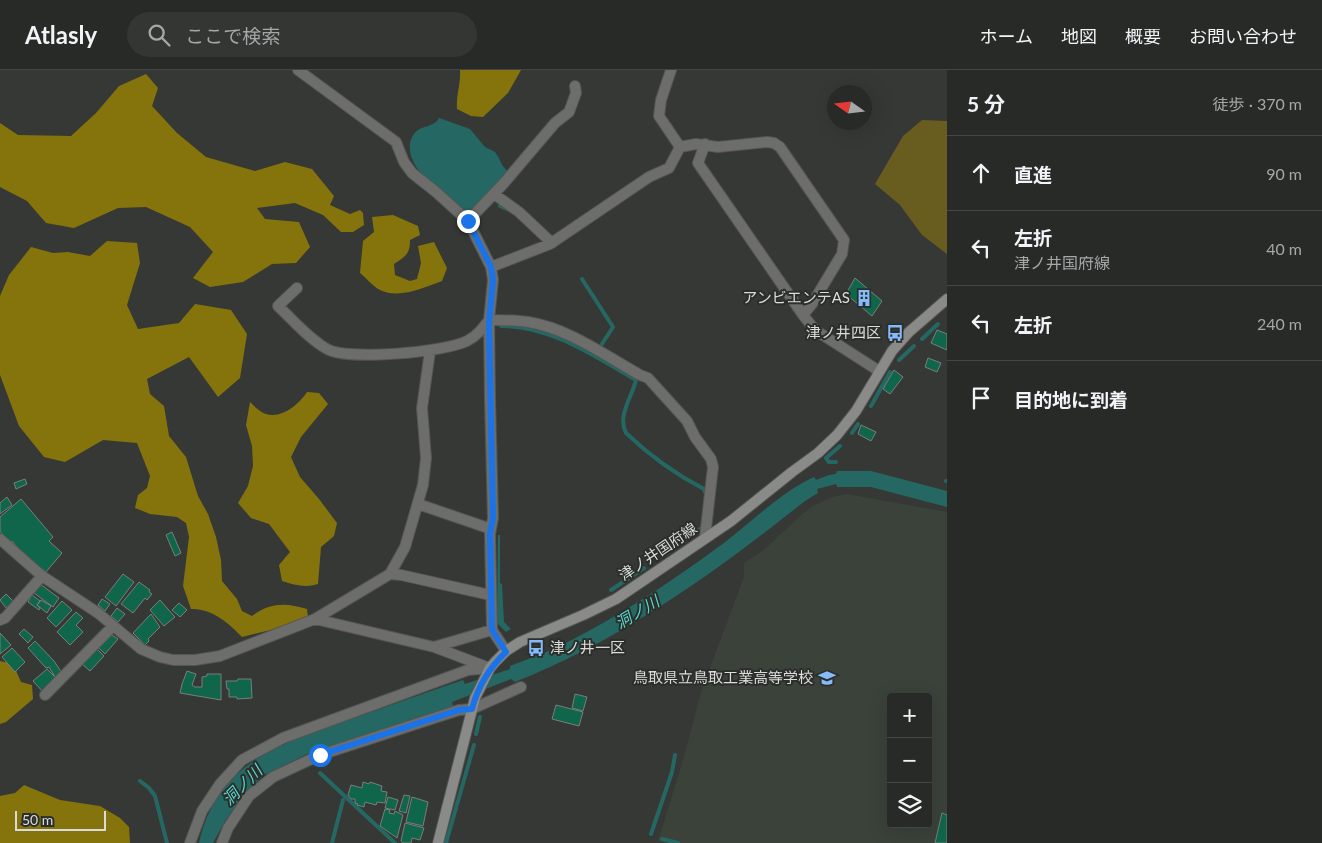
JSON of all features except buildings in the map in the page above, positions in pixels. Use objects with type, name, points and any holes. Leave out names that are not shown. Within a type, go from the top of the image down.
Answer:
[{"type":"main road","name":"津ノ井国府線","points":[[438,843],[475,698],[492,665],[520,642],[616,599],[731,521],[818,453],[831,441],[856,410],[892,351],[909,332],[947,299]]},
{"type":"street","points":[[298,70],[396,142],[404,162],[412,173],[468,221],[491,267],[493,280],[489,320],[493,518],[491,529],[490,595],[492,630],[506,652]]},
{"type":"street","points":[[672,70],[659,108],[659,116],[680,146]]},
{"type":"street","points":[[468,221],[556,123],[569,112],[576,93],[575,86]]},
{"type":"street","points":[[650,101],[659,108]]},
{"type":"street","points":[[680,146],[705,144],[718,147],[774,143],[780,148],[807,185],[844,240],[842,254],[812,304],[803,315]]},
{"type":"street","points":[[705,144],[698,164],[803,315],[815,330],[879,371]]},
{"type":"street","points":[[491,267],[552,242],[649,178],[669,168],[680,146]]},
{"type":"street","points":[[494,194],[519,212],[552,242]]},
{"type":"street","points":[[297,288],[278,306],[316,342],[328,350],[344,354],[393,354],[453,347],[477,335],[489,320]]},
{"type":"street","points":[[489,320],[529,322],[555,330],[575,338],[640,376],[648,378],[687,421],[695,437],[712,459],[713,467],[706,538]]},
{"type":"street","points":[[0,539],[42,576],[87,604],[141,649],[160,657],[174,660],[195,660],[220,656],[315,619],[390,574],[405,546],[423,485],[426,458],[422,408],[430,351]]},
{"type":"street","points":[[418,504],[491,529]]},
{"type":"street","points":[[390,574],[490,595]]},
{"type":"street","points":[[0,620],[5,618],[42,576]]},
{"type":"street","points":[[315,619],[434,647],[492,665]]},
{"type":"street","points":[[45,694],[113,626]]},
{"type":"street","points":[[434,647],[492,630]]},
{"type":"street","points":[[190,843],[202,811],[220,784],[242,760],[283,738],[468,670],[492,665]]},
{"type":"street","points":[[222,843],[228,828],[249,796],[272,777],[320,755],[459,710],[472,709],[521,687]]},
{"type":"shaded area","points":[[460,70],[521,70],[508,93],[483,117],[471,116],[457,109]]},
{"type":"shaded area","points":[[146,74],[158,88],[152,106],[177,133],[206,157],[255,171],[285,162],[312,169],[334,196],[330,205],[350,214],[360,210],[363,213],[364,225],[353,232],[341,232],[323,215],[295,203],[257,208],[265,219],[299,222],[310,247],[296,263],[272,264],[243,282],[210,287],[193,278],[213,252],[190,227],[146,207],[118,208],[74,228],[46,223],[27,201],[0,187],[0,123],[18,135],[71,136],[96,113],[119,86]]},
{"type":"shaded area","points":[[922,120],[947,121],[947,254],[922,235],[900,205],[875,184],[903,136]]},
{"type":"shaded area","points":[[393,215],[418,226],[420,235],[410,240],[409,249],[406,254],[394,264],[395,275],[410,281],[417,279],[421,263],[418,246],[434,242],[447,268],[442,281],[410,292],[394,293],[378,289],[360,273],[363,241],[374,232],[372,217]]},
{"type":"shaded area","points":[[107,241],[137,243],[140,263],[127,305],[138,329],[179,323],[195,304],[231,310],[247,334],[240,378],[218,397],[189,357],[147,379],[150,394],[164,406],[169,436],[186,457],[198,496],[208,514],[216,537],[221,560],[222,581],[237,599],[242,611],[252,616],[272,606],[285,605],[307,609],[308,617],[279,628],[242,637],[219,617],[206,611],[191,609],[183,586],[189,537],[186,523],[177,517],[150,514],[135,508],[138,495],[147,488],[150,476],[137,443],[103,440],[65,462],[44,457],[19,426],[0,375],[0,296],[9,275],[31,247],[53,253],[68,252],[90,256]]},
{"type":"shaded area","points":[[307,392],[319,393],[328,404],[301,437],[291,457],[300,477],[337,523],[334,536],[321,547],[318,584],[304,586],[282,581],[279,565],[290,552],[269,524],[251,518],[238,503],[248,486],[253,466],[252,446],[246,425],[250,402],[266,414],[278,414],[295,406]]},
{"type":"shaded area","name":"鳥取県立鳥取工業高等学校","points":[[847,494],[947,512],[947,843],[667,843],[658,841],[685,753],[701,692],[744,577],[744,563],[764,550],[811,507],[832,497]]},
{"type":"shaded area","points":[[0,661],[13,664],[21,682],[32,685],[33,699],[6,722],[0,724]]},
{"type":"shaded area","points":[[24,785],[60,800],[100,806],[120,818],[129,827],[130,843],[0,843],[0,796],[15,793]]},
{"type":"water","points":[[439,118],[470,129],[485,147],[495,152],[508,172],[466,217],[426,180],[411,157],[410,145],[414,134],[434,123]]},
{"type":"water","name":"洞ノ川","points":[[837,471],[871,471],[947,491],[947,507],[871,487],[837,487],[836,484],[817,489],[818,493],[702,579],[593,646],[515,682],[511,679],[452,702],[453,706],[309,753],[262,776],[242,797],[225,821],[213,843],[199,843],[208,815],[221,792],[237,774],[279,746],[463,680],[465,684],[510,669],[510,666],[562,645],[622,612],[680,575],[789,491],[814,477],[816,480],[836,474]]},
{"type":"water","points":[[498,535],[500,535],[500,583],[502,584],[504,622],[511,629],[506,632],[497,623]]},
{"type":"waterway","points":[[500,206],[509,210]]},
{"type":"waterway","points":[[582,279],[613,327],[600,347]]},
{"type":"waterway","points":[[922,339],[938,324]]},
{"type":"waterway","points":[[501,326],[520,327],[555,337],[588,352],[636,380],[624,413],[623,420],[626,433],[663,464],[704,489],[705,492]]},
{"type":"waterway","points":[[899,360],[914,346]]},
{"type":"waterway","points":[[871,406],[890,372]]},
{"type":"waterway","points":[[852,433],[858,424]]},
{"type":"waterway","points":[[836,462],[829,462],[826,458],[840,446]]},
{"type":"waterway","points":[[664,554],[700,529]]},
{"type":"waterway","points":[[611,590],[644,568]]},
{"type":"waterway","points":[[476,734],[480,717]]},
{"type":"waterway","points":[[446,843],[474,745]]},
{"type":"waterway","points":[[651,834],[672,772],[675,755]]},
{"type":"waterway","points":[[320,773],[395,843]]},
{"type":"waterway","points":[[140,781],[155,796],[167,843]]},
{"type":"waterway","points":[[332,843],[343,800]]},
{"type":"waterway","points":[[662,839],[678,843]]},
{"type":"place","name":"アンビエンテAS","points":[[864,298]]},
{"type":"place","name":"津ノ井四区","points":[[895,333]]},
{"type":"place","name":"津ノ井一区","points":[[536,648]]},
{"type":"place","name":"鳥取県立鳥取工業高等学校","points":[[827,678]]},
{"type":"route","points":[[320,755],[459,710],[472,709],[475,698],[490,668],[506,652],[492,630],[490,595],[490,534],[493,518],[489,320],[493,280],[491,267],[468,221]]}]
